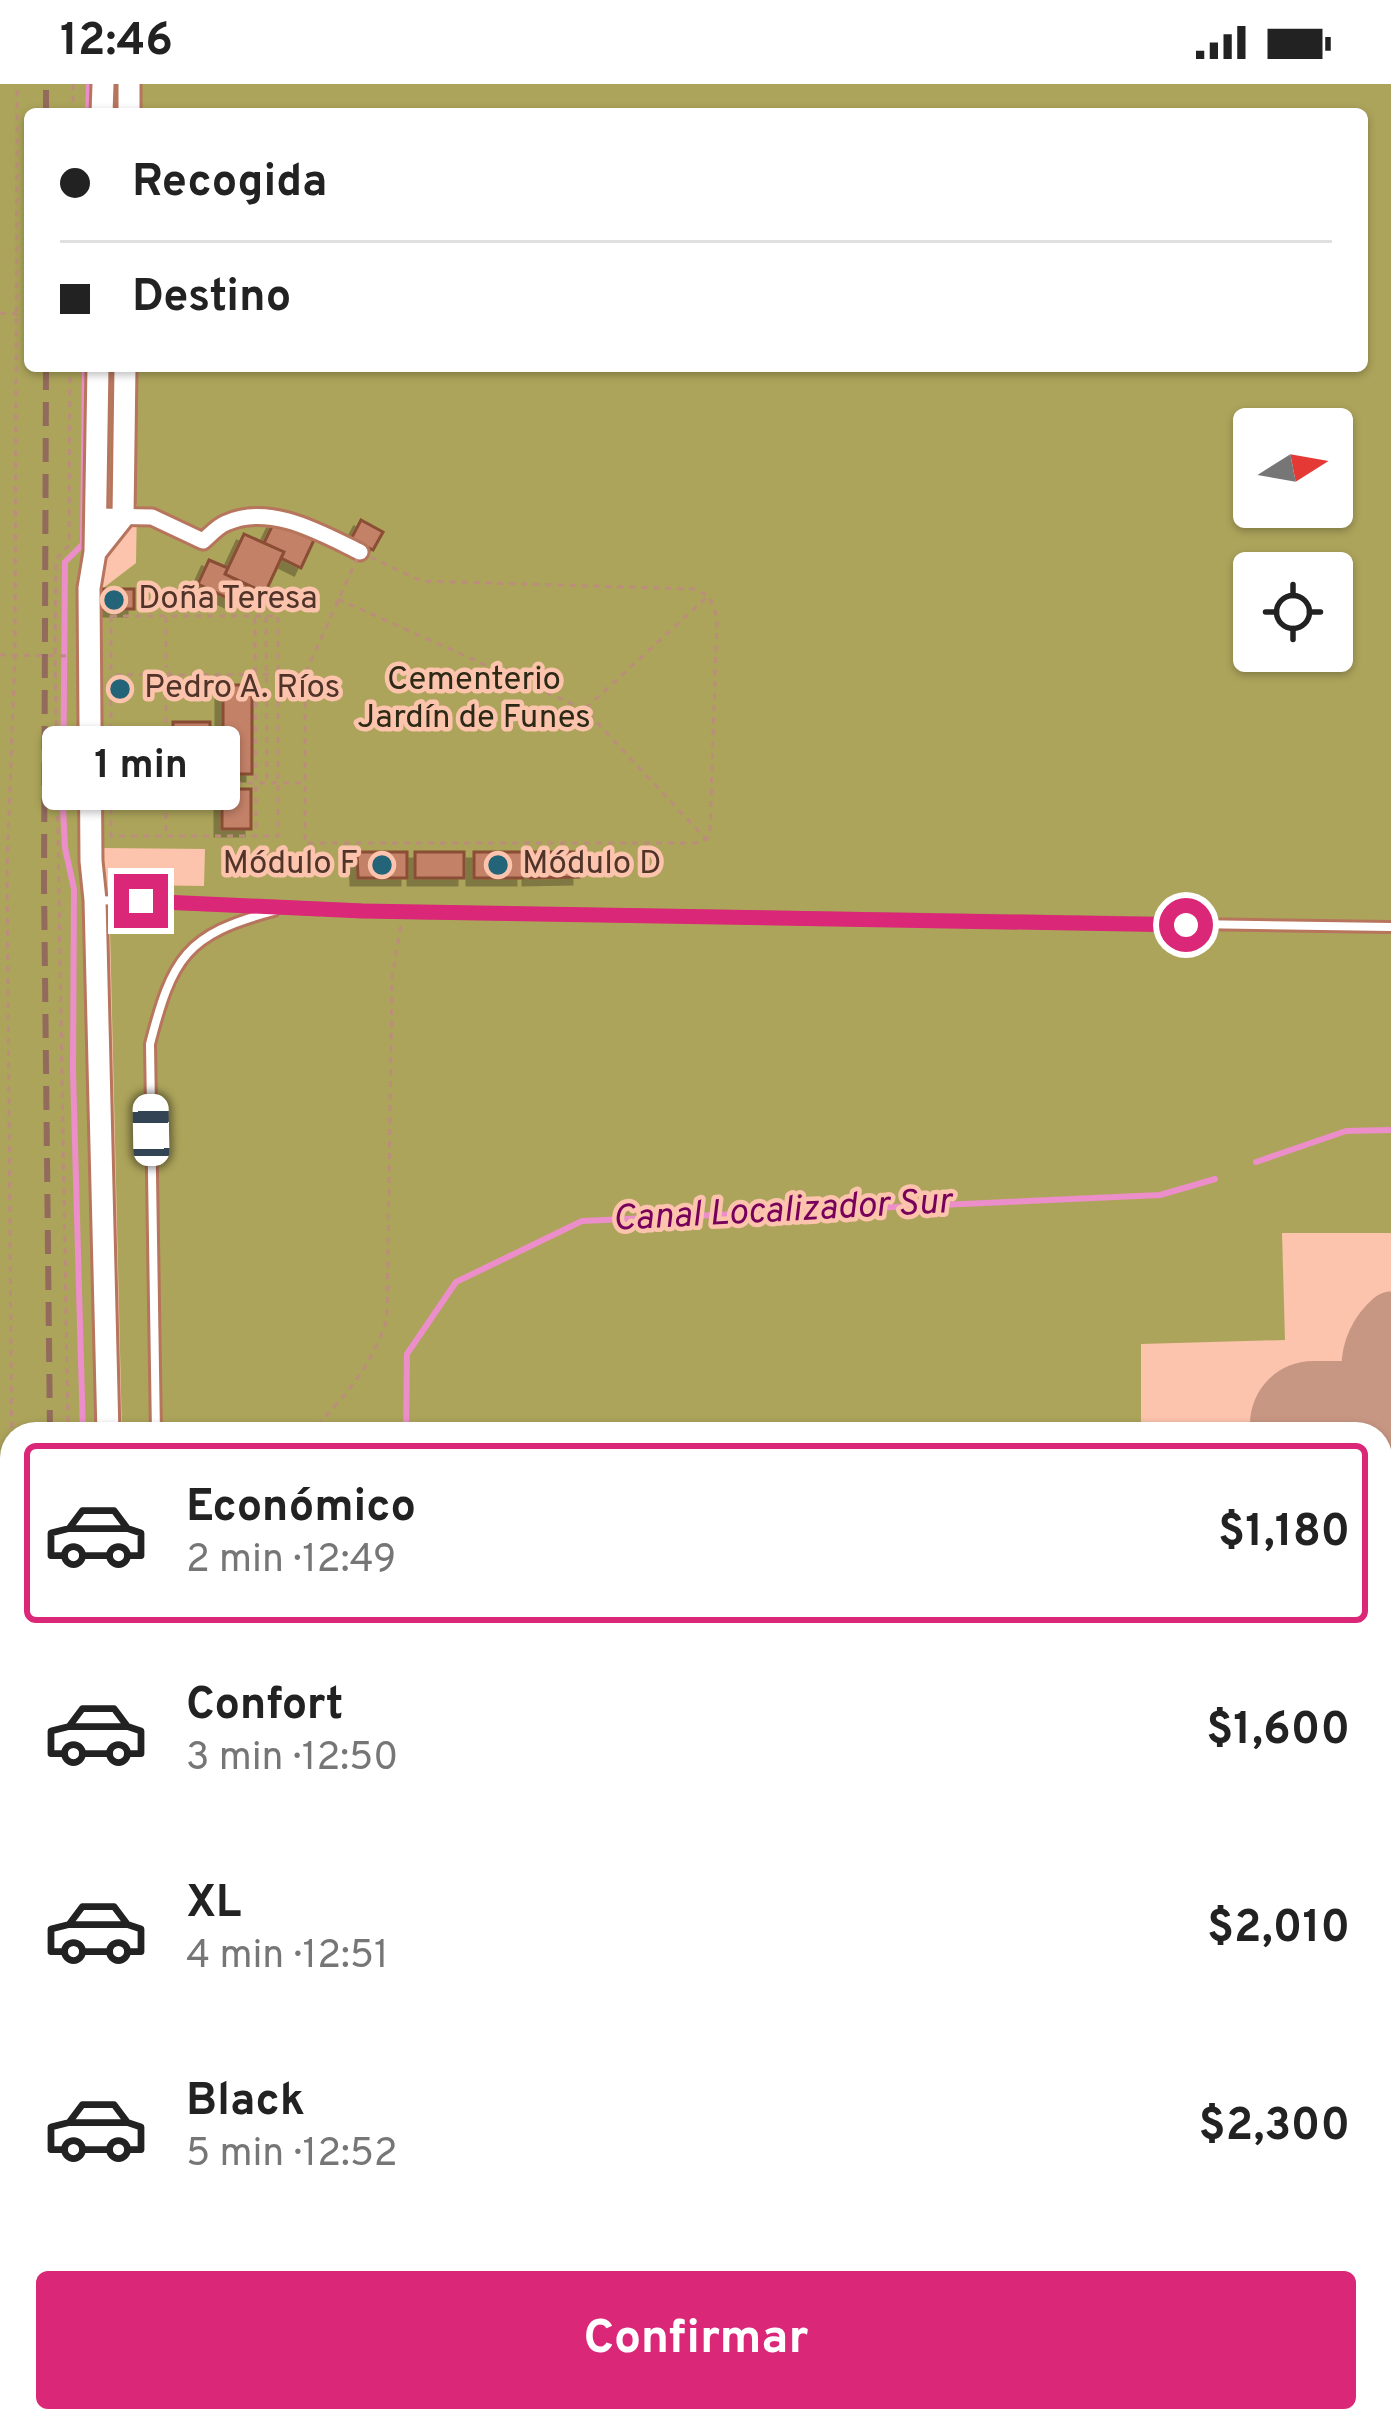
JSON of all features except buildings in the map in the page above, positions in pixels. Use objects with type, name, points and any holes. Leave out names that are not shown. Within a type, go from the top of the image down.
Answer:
[{"type":"main road","points":[[98,372],[95,552],[88,588],[108,1422]]},
{"type":"main road","points":[[95,552],[123,517],[125,372]]},
{"type":"main road","points":[[97,439],[124,440]]},
{"type":"street","points":[[96,516],[152,517],[203,541],[226,522],[275,517],[317,530],[360,552]]},
{"type":"lane","points":[[95,900],[402,912],[1391,927]]},
{"type":"lane","points":[[156,1422],[149,1044],[162,995],[188,949],[226,923],[281,909]]},
{"type":"path","points":[[12,1422],[7,867],[15,655],[16,84]]},
{"type":"path","points":[[0,313],[24,315]]},
{"type":"path","points":[[68,1422],[55,656],[56,559],[69,545],[70,372]]},
{"type":"path","points":[[360,552],[421,581],[694,589],[709,596],[717,616],[710,831],[706,839],[696,843],[305,842],[305,674],[360,552]]},
{"type":"path","points":[[584,709],[709,596]]},
{"type":"path","points":[[338,599],[584,709],[706,839]]},
{"type":"path","points":[[111,616],[278,616],[278,836],[111,836]]},
{"type":"path","points":[[163,672],[166,616]]},
{"type":"path","points":[[255,616],[256,836]]},
{"type":"path","points":[[266,616],[267,783]]},
{"type":"path","points":[[0,655],[66,656]]},
{"type":"path","points":[[89,675],[163,672],[168,677],[166,836]]},
{"type":"path","points":[[168,677],[305,674]]},
{"type":"path","points":[[111,733],[132,734]]},
{"type":"path","points":[[90,783],[305,783]]},
{"type":"path","points":[[320,1422],[377,1353],[387,1318],[392,979],[402,912]]},
{"type":"green space","name":"Cementerio Jardín de Funes","points":[[0,84],[1391,84],[1391,1233],[1282,1233],[1285,1340],[1141,1344],[1141,1422],[122,1422],[110,930],[140,930],[142,885],[204,886],[205,849],[104,848],[102,589],[136,563],[137,505],[123,504],[95,552],[108,1422],[0,1422]]},
{"type":"waterway","points":[[88,108],[89,84]]},
{"type":"waterway","points":[[83,1422],[73,1071],[74,889],[63,807],[65,562],[83,544],[85,372]]},
{"type":"waterway","points":[[1256,1162],[1346,1131],[1391,1130]]},
{"type":"waterway","name":"Canal Localizador Sur","points":[[406,1422],[407,1354],[456,1282],[582,1221],[1160,1195],[1215,1179]]},
{"type":"taxiway","points":[[1391,1317],[1373,1341],[1367,1368],[1373,1396],[1391,1420]]},
{"type":"railway","points":[[46,84],[46,108]]},
{"type":"railway","points":[[46,372],[44,884],[50,1422]]},
{"type":"place","name":"Doña Teresa","points":[[114,600]]},
{"type":"place","name":"Pedro A. Ríos","points":[[120,689]]},
{"type":"place","name":"Módulo F","points":[[382,865]]},
{"type":"place","name":"Módulo D","points":[[498,865]]},
{"type":"route","points":[[141,901],[362,911],[1186,925]]}]
